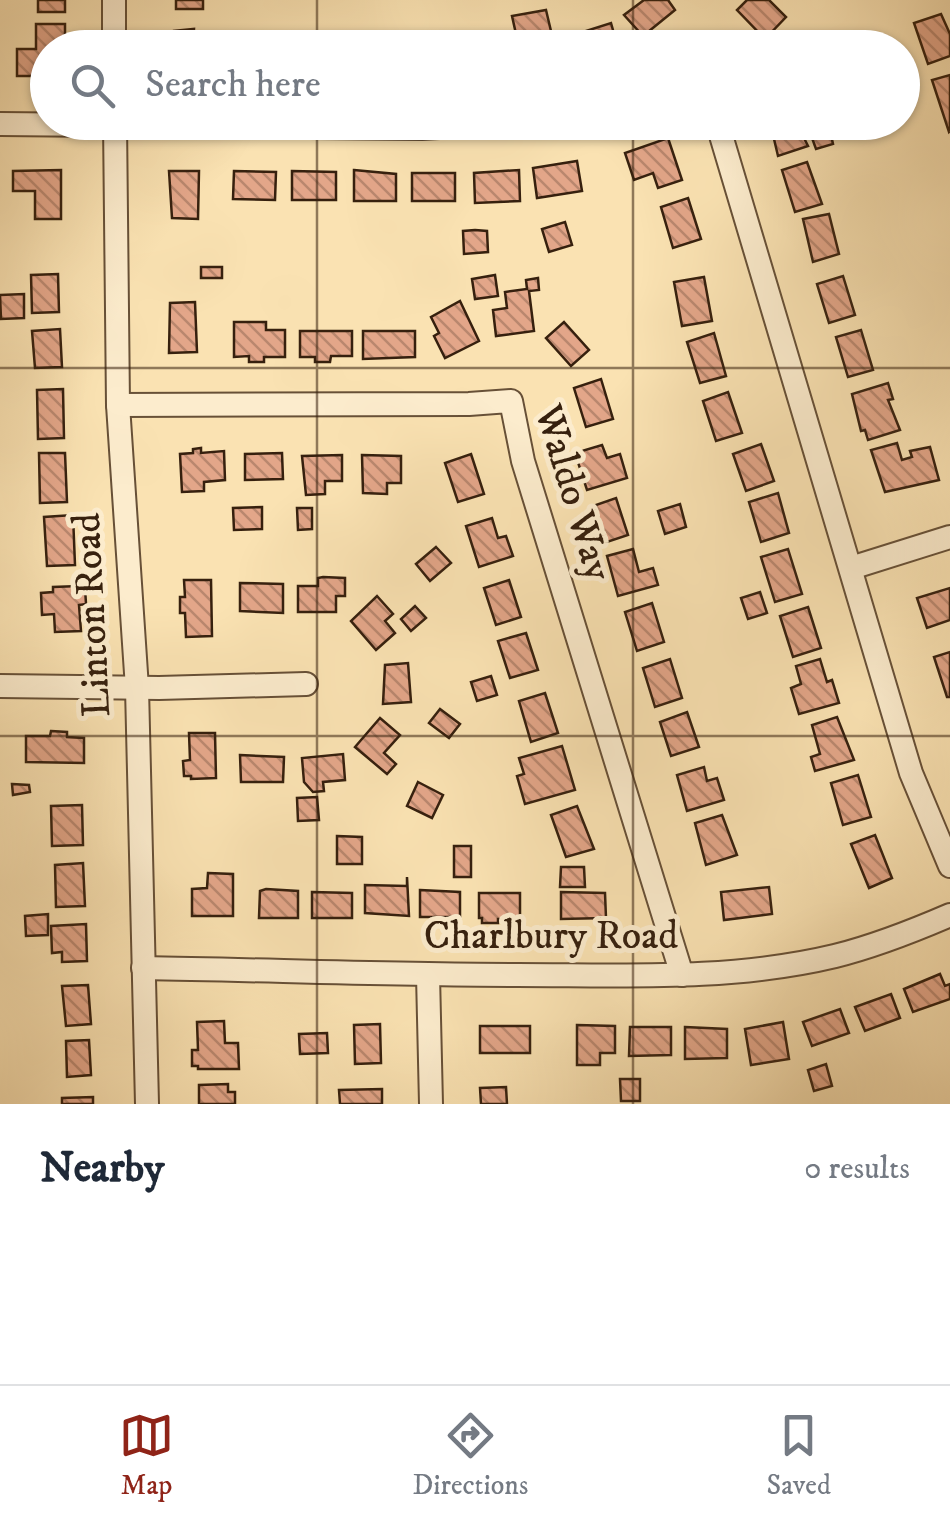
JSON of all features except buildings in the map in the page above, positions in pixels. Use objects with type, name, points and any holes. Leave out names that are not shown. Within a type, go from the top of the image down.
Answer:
[{"type":"street","points":[[114,0],[114,30]]},
{"type":"street","points":[[0,124],[30,124]]},
{"type":"street","name":"Linton Road","points":[[115,140],[118,404],[137,688],[146,1104]]},
{"type":"street","points":[[722,140],[912,772],[950,866]]},
{"type":"street","name":"Waldo Way","points":[[118,404],[469,404],[511,400],[523,462],[682,976]]},
{"type":"street","points":[[851,568],[950,537]]},
{"type":"street","points":[[0,686],[306,684]]},
{"type":"street","name":"Charlbury Road","points":[[143,968],[682,976],[756,970],[837,956],[950,915]]},
{"type":"street","points":[[428,974],[431,1104]]}]
